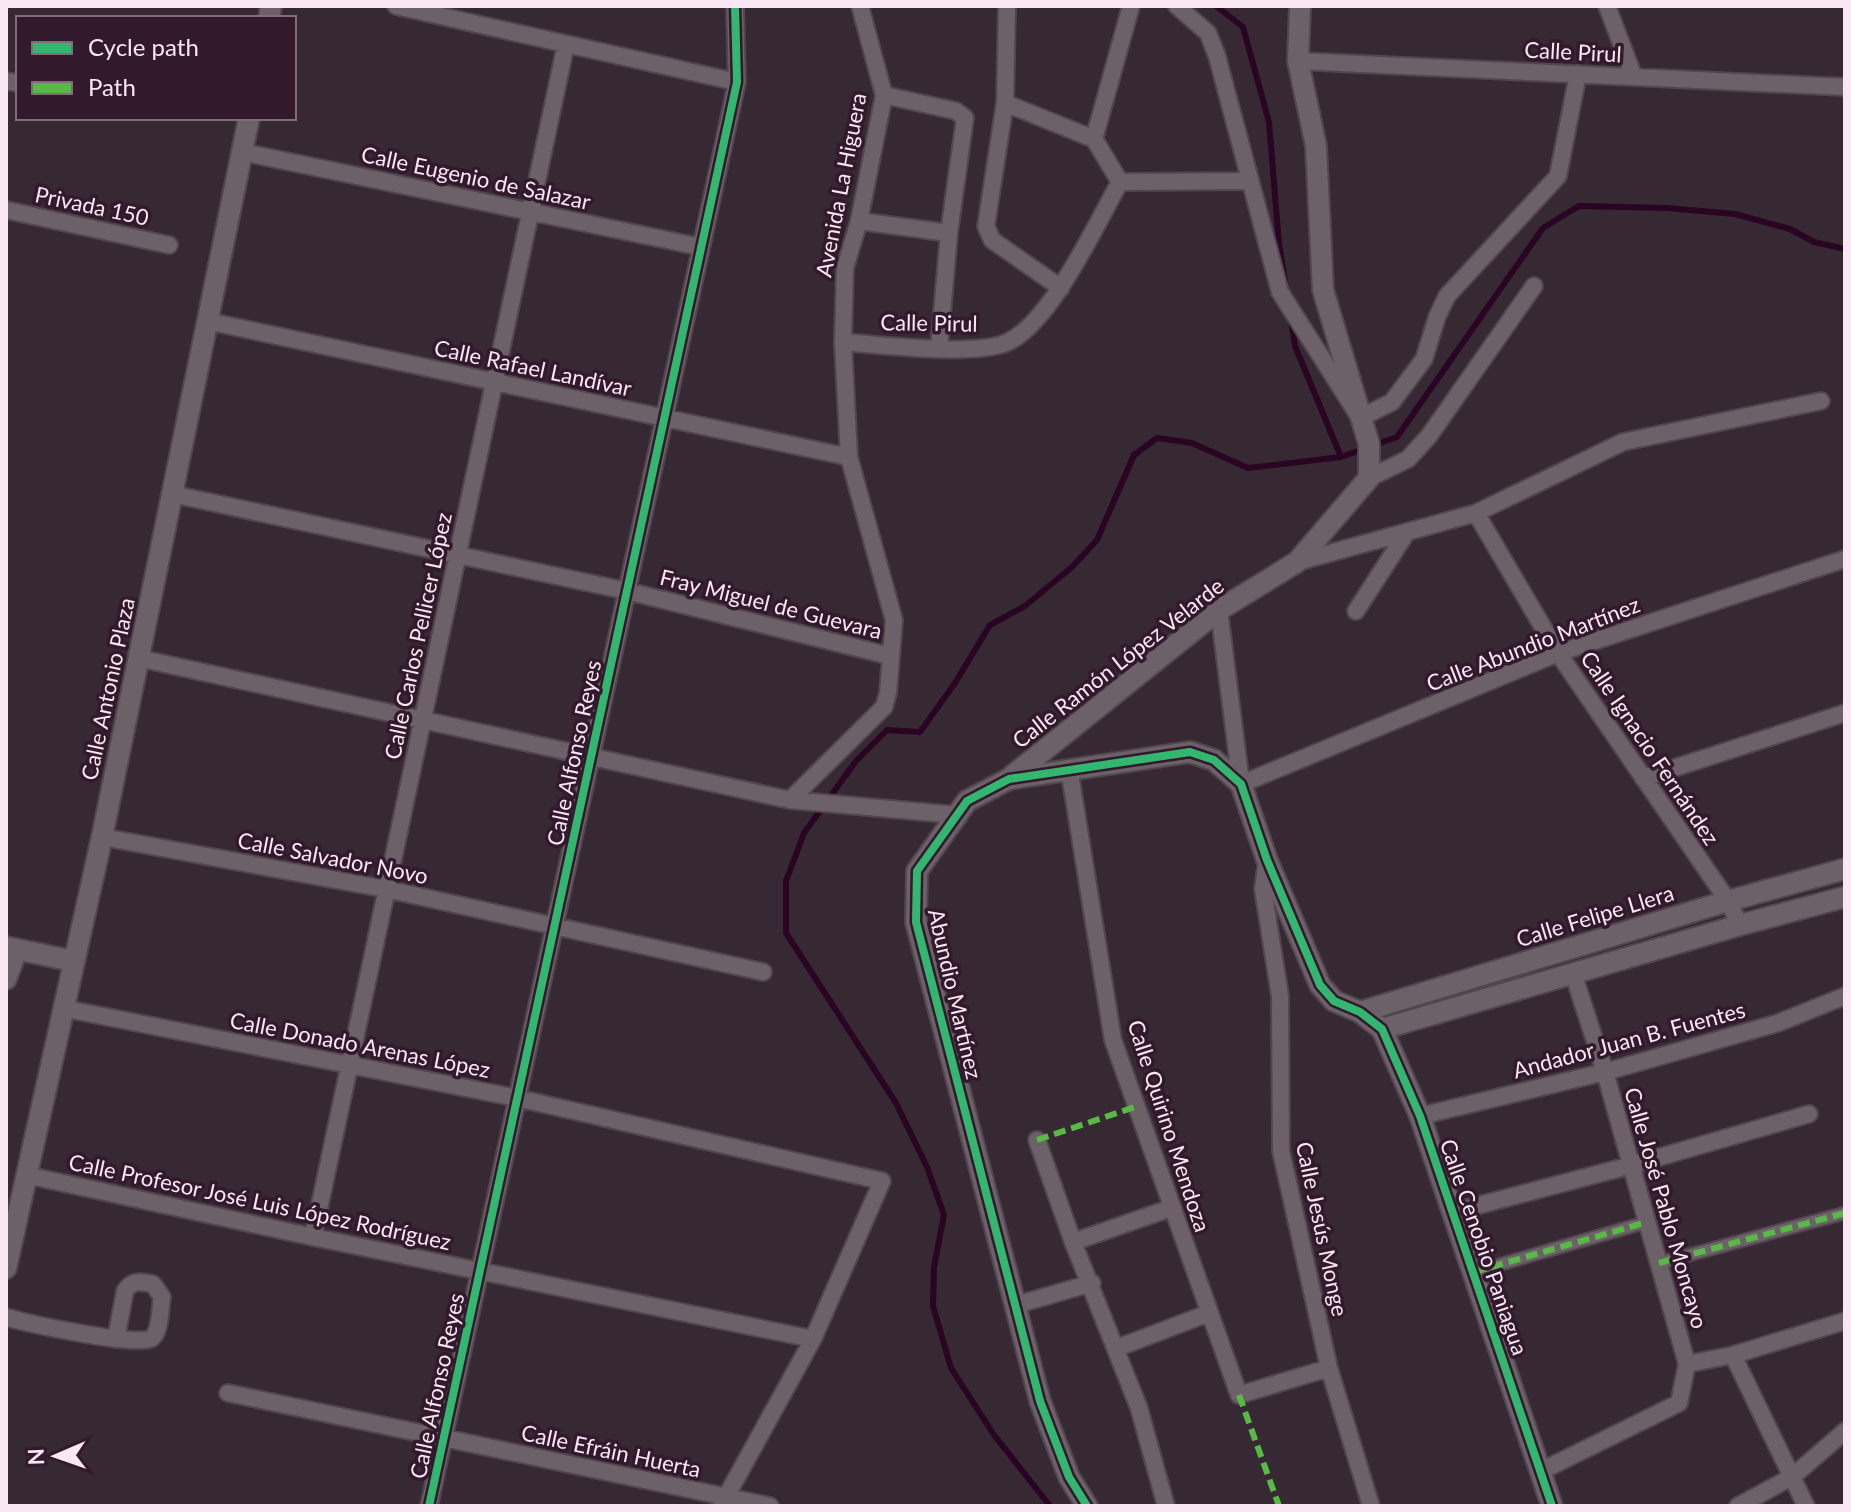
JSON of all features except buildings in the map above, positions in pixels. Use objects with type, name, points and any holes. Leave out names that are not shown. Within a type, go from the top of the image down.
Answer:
[{"type":"street","points":[[396,6],[737,82]]},
{"type":"street","name":"Calle Alfonso Reyes","points":[[429,1506],[737,82],[735,6]]},
{"type":"street","name":"Avenida La Higuera","points":[[794,801],[884,707],[888,693],[894,620],[849,457],[843,342],[845,268],[859,221],[884,95],[860,6]]},
{"type":"street","points":[[1007,6],[1005,103],[986,226],[992,240],[1061,288]]},
{"type":"street","points":[[1094,139],[1131,6]]},
{"type":"street","points":[[1177,6],[1208,33],[1217,56],[1280,292],[1360,418]]},
{"type":"street","points":[[1300,6],[1298,61],[1316,146],[1323,290],[1369,444],[1370,473],[1408,459],[1429,436],[1534,286]]},
{"type":"street","points":[[1607,6],[1634,77]]},
{"type":"street","name":"Calle Carlos Pellicer López","points":[[313,1237],[566,44]]},
{"type":"street","name":"Calle Pirul","points":[[1298,61],[1845,87]]},
{"type":"street","points":[[1360,418],[1392,402],[1424,359],[1447,296],[1558,176],[1578,74]]},
{"type":"street","points":[[884,95],[956,111],[965,118],[949,233],[943,348]]},
{"type":"street","points":[[1005,103],[1094,139],[1120,182],[1250,181]]},
{"type":"street","name":"Calle Antonio Plaza","points":[[6,1268],[102,837],[249,120]]},
{"type":"street","name":"Calle Eugenio de Salazar","points":[[242,152],[701,247]]},
{"type":"street","name":"Calle Pirul","points":[[843,342],[969,349],[1008,342],[1035,320],[1061,288],[1120,182]]},
{"type":"street","name":"Privada 150","points":[[6,210],[169,245]]},
{"type":"street","points":[[859,221],[949,233]]},
{"type":"street","name":"Calle Rafael Landívar","points":[[207,321],[849,457]]},
{"type":"street","points":[[1297,562],[1476,513],[1623,442],[1821,401]]},
{"type":"street","name":"Calle Ramón López Velarde","points":[[1009,779],[1219,610],[1297,562],[1370,473]]},
{"type":"street","name":"Fray Miguel de Guevara","points":[[172,494],[627,591],[890,656]]},
{"type":"street","name":"Calle Ignacio Fernández","points":[[1476,513],[1558,653],[1728,901],[1740,925]]},
{"type":"street","points":[[1356,611],[1407,532]]},
{"type":"street","name":"Calle Abundio Martínez","points":[[1241,784],[1558,653],[1845,559]]},
{"type":"street","points":[[1219,610],[1241,784],[1267,860],[1320,985],[1334,1001],[1360,1012]]},
{"type":"street","points":[[138,658],[794,801],[957,815]]},
{"type":"street","points":[[1643,778],[1845,713]]},
{"type":"street","name":"Abundio Martínez","points":[[1087,1506],[1069,1477],[1040,1401],[916,922],[917,871],[967,801],[1009,779],[1190,752],[1214,760],[1241,784]]},
{"type":"street","name":"Calle Quirino Mendoza","points":[[1069,768],[1113,1040],[1239,1395],[1329,1368]]},
{"type":"street","name":"Calle Salvador Novo","points":[[102,837],[386,889],[763,972]]},
{"type":"street","name":"Calle Jesús Monge","points":[[1267,860],[1263,889],[1280,996],[1281,1151],[1329,1368],[1371,1506]]},
{"type":"street","name":"Calle Felipe Llera","points":[[1360,1012],[1728,901],[1844,871]]},
{"type":"street","points":[[1382,1029],[1845,897]]},
{"type":"street","points":[[6,979],[12,948],[73,961]]},
{"type":"street","name":"Calle José Pablo Moncayo","points":[[1573,973],[1605,1072],[1687,1364]]},
{"type":"street","name":"Andador Juan B. Fuentes","points":[[1420,1116],[1605,1072],[1778,1023],[1845,996]]},
{"type":"street","name":"Calle Donado Arenas López","points":[[62,1008],[517,1098],[882,1181],[813,1339]]},
{"type":"street","name":"Calle Cenobio Paniagua","points":[[1360,1012],[1382,1029],[1420,1116],[1552,1506]]},
{"type":"street","points":[[1453,1212],[1809,1114]]},
{"type":"street","points":[[1037,1140],[1073,1242],[1092,1283],[1139,1408],[1166,1506]]},
{"type":"street","name":"Calle Profesor José Luis López Rodríguez","points":[[26,1175],[813,1339]]},
{"type":"street","points":[[1073,1242],[1171,1208]]},
{"type":"street","points":[[1659,1263],[1845,1213]]},
{"type":"street","points":[[1474,1272],[1647,1222]]},
{"type":"street","points":[[1016,1305],[1092,1283]]},
{"type":"street","points":[[1117,1348],[1209,1313]]},
{"type":"street","points":[[6,1317],[116,1339]]},
{"type":"street","points":[[1541,1471],[1679,1403],[1687,1364],[1733,1355],[1845,1321]]},
{"type":"street","points":[[723,1502],[813,1339]]},
{"type":"street","points":[[1733,1355],[1806,1506]]},
{"type":"street","name":"Calle Efráin Huerta","points":[[228,1393],[444,1438],[723,1502],[770,1506]]},
{"type":"street","points":[[1738,1506],[1792,1477],[1845,1431]]},
{"type":"waterway","points":[[1216,6],[1243,27],[1269,122],[1285,281]]},
{"type":"waterway","points":[[1050,1506],[994,1435],[951,1368],[933,1306],[934,1267],[944,1215],[927,1167],[896,1103],[786,933],[786,881],[804,833],[856,761],[887,730],[920,732],[955,683],[990,625],[1025,606],[1072,567],[1097,540],[1134,455],[1157,438],[1192,443],[1248,468],[1341,457],[1397,437],[1543,228],[1579,206],[1667,208],[1735,214],[1790,229],[1814,242],[1845,249]]},
{"type":"waterway","points":[[1291,320],[1295,346],[1341,457]]},
{"type":"marked path","points":[[1037,1140],[1135,1107]]},
{"type":"marked path","points":[[1659,1263],[1845,1213]]},
{"type":"marked path","points":[[1474,1272],[1647,1222]]},
{"type":"marked path","points":[[1239,1395],[1279,1506]]},
{"type":"cycle path","points":[[429,1506],[737,82],[735,6]]},
{"type":"cycle path","points":[[1087,1506],[1069,1477],[1040,1401],[916,922],[917,871],[967,801],[1009,779],[1190,752],[1214,760],[1241,784],[1267,860],[1320,985],[1334,1001],[1360,1012],[1382,1029],[1420,1116],[1552,1506]]}]
